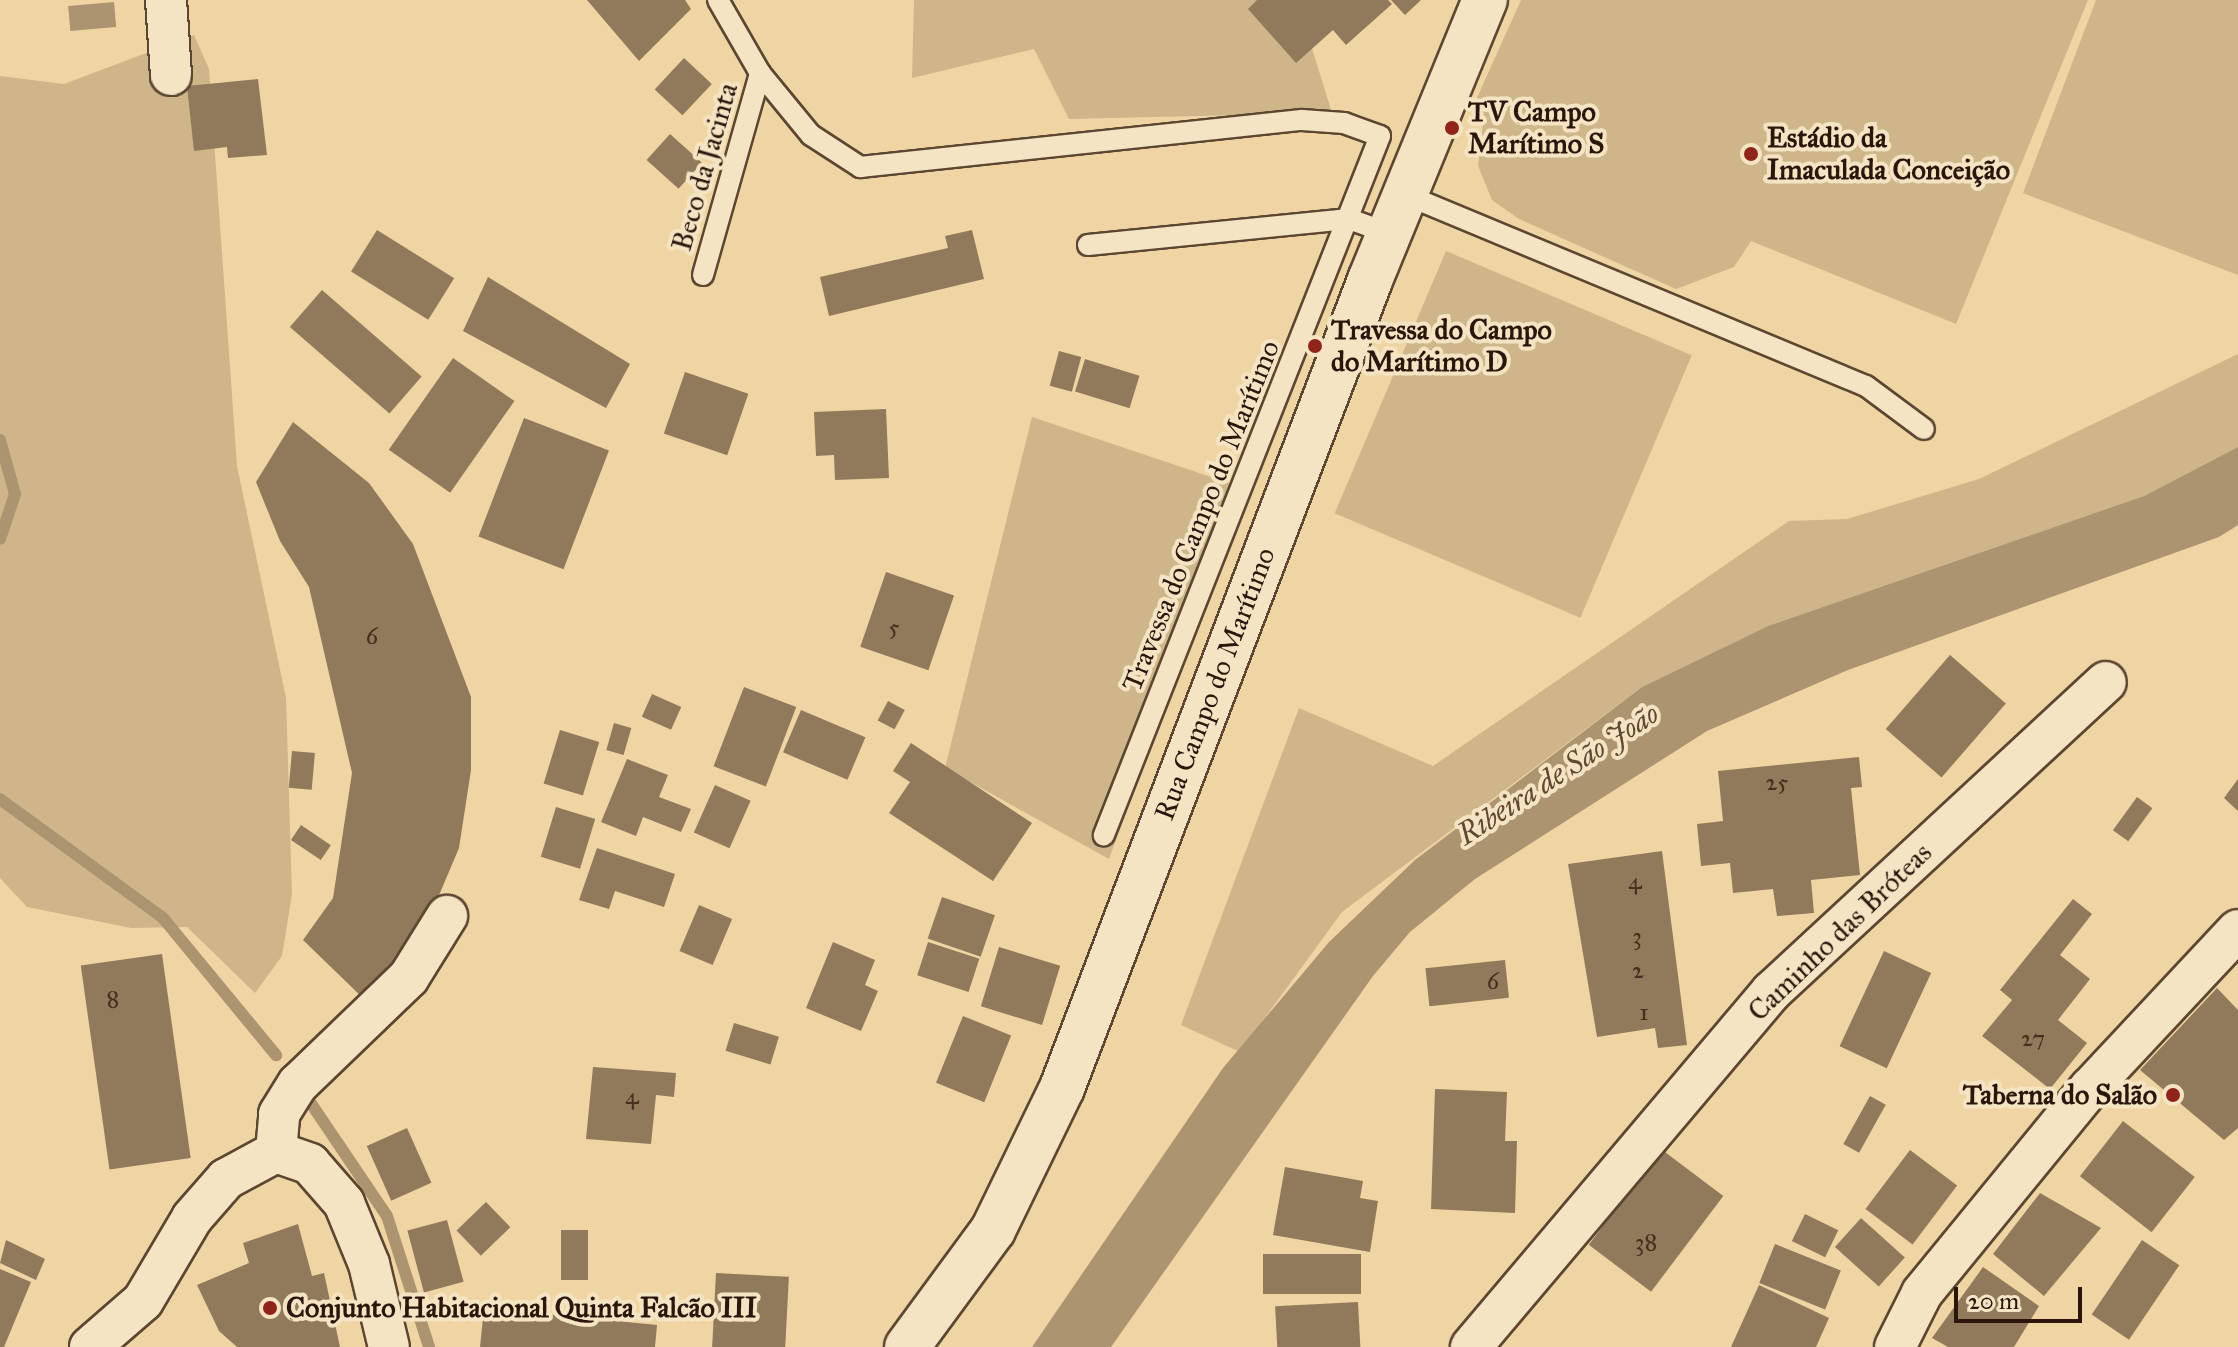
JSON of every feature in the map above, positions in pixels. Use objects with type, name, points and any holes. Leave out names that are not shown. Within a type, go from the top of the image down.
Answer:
[{"type":"main road","name":"Rua Campo do Marítimo","points":[[907,1347],[993,1230],[1045,1127],[1380,215],[1485,0]]},
{"type":"street","points":[[166,0],[171,75]]},
{"type":"street","name":"Caminho das Bróteas","points":[[1471,1347],[1771,992],[2106,682]]},
{"type":"street","points":[[276,1152],[279,1114],[298,1084],[409,977],[447,916]]},
{"type":"street","points":[[1895,1347],[1922,1293],[2070,1112],[2238,930]]},
{"type":"street","points":[[90,1347],[143,1301],[192,1218],[226,1179],[276,1152],[310,1164],[344,1203],[369,1264],[389,1347]]},
{"type":"lane","points":[[718,0],[760,73]]},
{"type":"lane","name":"Travessa do Campo do Marítimo","points":[[760,73],[811,135],[860,167],[1302,120],[1344,123],[1380,136],[1380,215],[1104,835]]},
{"type":"lane","name":"Beco da Jacinta","points":[[703,275],[760,73]]},
{"type":"lane","points":[[1088,245],[1380,215],[1866,386],[1924,429]]},
{"type":"shaded area","points":[[914,0],[1297,0],[1332,113],[1069,119],[1034,49],[912,78]]},
{"type":"shaded area","name":"Estádio da Imaculada Conceição","points":[[1521,0],[2088,0],[1956,324],[1751,241],[1734,267],[1676,289],[1519,219],[1492,200],[1478,166],[1484,116],[1471,111]]},
{"type":"shaded area","points":[[2096,0],[2238,0],[2238,275],[2023,193]]},
{"type":"shaded area","points":[[194,35],[209,69],[237,466],[286,698],[292,894],[282,956],[255,993],[187,927],[131,928],[27,907],[0,878],[0,76],[64,84]]},
{"type":"shaded area","points":[[1446,251],[1692,355],[1580,618],[1335,513]]},
{"type":"shaded area","points":[[2238,354],[2238,447],[2144,496],[1768,626],[1642,687],[1342,912],[1240,1052],[1181,1025],[1299,708],[1433,766],[1789,521],[1847,519],[1979,479]]},
{"type":"shaded area","points":[[1032,417],[1244,488],[1109,859],[945,768]]},
{"type":"water","points":[[114,2],[116,27],[70,31],[68,6]]},
{"type":"water","name":"Ribeira de São João","points":[[2238,447],[2238,525],[2219,537],[1848,670],[1707,731],[1475,879],[1410,932],[1373,976],[1111,1347],[1032,1347],[1223,1068],[1329,942],[1415,860],[1642,687],[1768,626],[2144,496]]},
{"type":"building","points":[[587,0],[685,0],[691,9],[639,61]]},
{"type":"building","points":[[1257,0],[1388,0],[1392,4],[1346,45],[1333,30],[1296,63],[1248,9]]},
{"type":"building","points":[[1391,0],[1421,0],[1405,15]]},
{"type":"building","points":[[684,58],[712,84],[682,115],[655,89]]},
{"type":"building","points":[[258,79],[267,155],[228,158],[227,147],[194,151],[187,86]]},
{"type":"building","points":[[670,134],[702,163],[679,189],[647,160]]},
{"type":"building","points":[[377,230],[454,278],[428,320],[351,272]]},
{"type":"building","points":[[972,230],[984,279],[829,316],[820,277],[948,248],[945,236]]},
{"type":"building","points":[[488,277],[630,364],[606,408],[463,331]]},
{"type":"building","points":[[322,290],[422,377],[389,414],[290,327]]},
{"type":"building","points":[[1059,351],[1081,357],[1072,392],[1050,386]]},
{"type":"building","points":[[453,358],[514,401],[450,493],[389,450]]},
{"type":"building","points":[[1085,359],[1140,376],[1130,408],[1075,392]]},
{"type":"building","points":[[685,372],[748,394],[727,455],[664,433]]},
{"type":"building","points":[[886,409],[889,478],[835,480],[834,455],[816,456],[814,412]]},
{"type":"building","points":[[524,418],[609,451],[563,569],[478,537]]},
{"type":"building","points":[[293,422],[369,483],[413,544],[471,697],[471,770],[459,848],[426,926],[365,1000],[303,940],[333,898],[352,773],[309,587],[280,541],[256,482]]},
{"type":"building","points":[[886,572],[954,595],[928,670],[860,647]]},
{"type":"building","points":[[1950,655],[2006,704],[1942,778],[1886,729]]},
{"type":"building","points":[[744,687],[796,707],[766,786],[714,766]]},
{"type":"building","points":[[652,694],[681,707],[671,730],[642,717]]},
{"type":"building","points":[[888,701],[905,710],[894,729],[878,720]]},
{"type":"building","points":[[801,710],[865,737],[847,780],[783,752]]},
{"type":"building","points":[[614,723],[631,728],[624,755],[606,750]]},
{"type":"building","points":[[560,730],[599,742],[583,796],[544,784]]},
{"type":"building","points":[[911,743],[1032,823],[993,881],[889,813],[910,782],[893,771]]},
{"type":"building","points":[[292,751],[315,753],[312,790],[289,788]]},
{"type":"building","points":[[1859,757],[1862,787],[1851,788],[1860,875],[1811,880],[1814,913],[1777,916],[1773,889],[1733,893],[1730,863],[1701,866],[1697,824],[1723,821],[1718,771]]},
{"type":"building","points":[[627,759],[668,775],[659,797],[691,809],[681,832],[643,817],[636,836],[601,822]]},
{"type":"building","points":[[2238,779],[2238,811],[2224,798]]},
{"type":"building","points":[[715,785],[751,801],[729,848],[694,833]]},
{"type":"building","points":[[2137,797],[2152,808],[2128,841],[2113,830]]},
{"type":"building","points":[[556,807],[595,819],[580,869],[541,857]]},
{"type":"building","points":[[301,825],[331,845],[321,860],[291,840]]},
{"type":"building","points":[[597,848],[675,874],[664,907],[615,891],[609,909],[579,900]]},
{"type":"building","points":[[1662,851],[1687,1045],[1658,1048],[1655,1028],[1597,1037],[1568,864]]},
{"type":"building","points":[[942,897],[995,915],[981,957],[928,939]]},
{"type":"building","points":[[2073,899],[2092,914],[2060,955],[2090,979],[2058,1020],[2087,1043],[2050,1089],[1982,1036],[2012,1000],[2000,990]]},
{"type":"building","points":[[699,905],[732,919],[713,965],[679,951]]},
{"type":"building","points":[[833,942],[875,960],[865,985],[878,991],[861,1031],[806,1008]]},
{"type":"building","points":[[928,942],[979,959],[969,992],[917,975]]},
{"type":"building","points":[[999,947],[1060,966],[1042,1025],[981,1006]]},
{"type":"building","points":[[1884,951],[1931,973],[1887,1068],[1840,1046]]},
{"type":"building","points":[[162,954],[191,1158],[109,1169],[81,965]]},
{"type":"building","points":[[1505,960],[1509,998],[1429,1006],[1425,968]]},
{"type":"building","points":[[2217,988],[2238,1010],[2238,1128],[2224,1140],[2140,1070]]},
{"type":"building","points":[[963,1016],[1011,1035],[984,1102],[936,1083]]},
{"type":"building","points":[[734,1023],[779,1037],[770,1064],[726,1051]]},
{"type":"building","points":[[593,1067],[676,1073],[674,1097],[656,1095],[651,1144],[586,1139]]},
{"type":"building","points":[[1435,1089],[1507,1092],[1505,1141],[1517,1141],[1515,1213],[1431,1209]]},
{"type":"building","points":[[1870,1096],[1886,1105],[1859,1153],[1843,1144]]},
{"type":"building","points":[[2123,1121],[2195,1177],[2152,1232],[2080,1176]]},
{"type":"building","points":[[407,1128],[431,1183],[391,1201],[367,1146]]},
{"type":"building","points":[[1661,1149],[1723,1196],[1651,1292],[1589,1245]]},
{"type":"building","points":[[1910,1150],[1957,1186],[1913,1245],[1865,1209]]},
{"type":"building","points":[[1285,1167],[1363,1181],[1360,1198],[1378,1201],[1370,1252],[1273,1235]]},
{"type":"building","points":[[2040,1193],[2101,1228],[2044,1296],[1993,1254]]},
{"type":"building","points":[[486,1202],[510,1227],[481,1256],[457,1230]]},
{"type":"building","points":[[1805,1214],[1838,1230],[1825,1257],[1792,1241]]},
{"type":"building","points":[[1861,1218],[1905,1257],[1879,1286],[1835,1247]]},
{"type":"building","points":[[447,1220],[464,1282],[424,1292],[407,1231]]},
{"type":"building","name":"Conjunto Habitacional Quinta Falcão III","points":[[298,1224],[312,1276],[324,1273],[340,1347],[237,1347],[219,1331],[197,1285],[249,1263],[243,1243]]},
{"type":"building","points":[[561,1230],[588,1230],[588,1280],[561,1280]]},
{"type":"building","points":[[6,1240],[45,1259],[36,1280],[0,1263]]},
{"type":"building","points":[[2142,1240],[2179,1265],[2129,1340],[2092,1315]]},
{"type":"building","points":[[1775,1244],[1841,1271],[1825,1310],[1759,1283]]},
{"type":"building","points":[[1263,1254],[1361,1254],[1361,1294],[1263,1294]]},
{"type":"building","points":[[1983,1267],[2039,1306],[2014,1347],[1948,1347],[1932,1338]]},
{"type":"building","points":[[0,1269],[31,1282],[4,1347],[0,1347]]},
{"type":"building","points":[[716,1273],[789,1277],[785,1347],[712,1347]]},
{"type":"building","points":[[1759,1285],[1829,1318],[1816,1347],[1731,1347]]},
{"type":"building","points":[[1358,1302],[1360,1347],[1277,1347],[1275,1306]]},
{"type":"building","points":[[484,1308],[657,1325],[655,1347],[480,1347]]},
{"type":"waterway","points":[[0,440],[15,494],[0,539]]},
{"type":"waterway","points":[[0,799],[163,918],[276,1055]]},
{"type":"waterway","points":[[308,1099],[387,1216],[429,1347]]},
{"type":"place","name":"TV Campo Marítimo S","points":[[1452,128]]},
{"type":"place","name":"Estádio da Imaculada Conceição","points":[[1751,154]]},
{"type":"place","name":"Travessa do Campo do Marítimo D","points":[[1315,346]]},
{"type":"place","name":"Taberna do Salão","points":[[2173,1095]]},
{"type":"place","name":"Conjunto Habitacional Quinta Falcão III","points":[[270,1308]]}]
